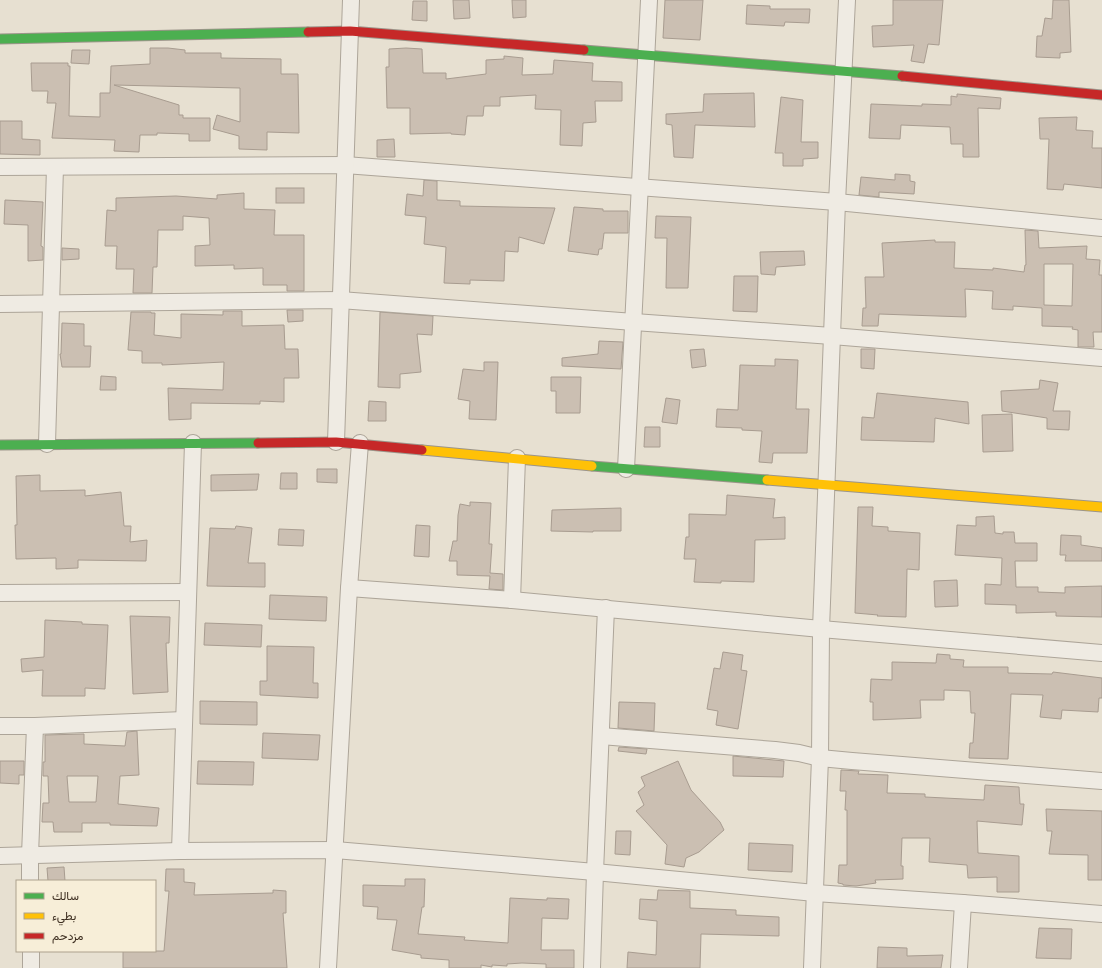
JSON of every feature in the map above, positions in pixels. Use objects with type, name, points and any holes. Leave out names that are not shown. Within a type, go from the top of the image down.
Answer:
[{"type":"street","points":[[336,442],[351,0]]},
{"type":"street","points":[[626,470],[649,0]]},
{"type":"street","points":[[812,968],[820,758],[821,629],[837,202],[848,0]]},
{"type":"street","points":[[0,39],[350,31],[844,71],[1102,95]]},
{"type":"street","points":[[0,167],[345,165],[837,202],[1102,228]]},
{"type":"street","points":[[47,444],[55,166]]},
{"type":"street","points":[[0,304],[340,300],[832,336],[1102,358]]},
{"type":"street","points":[[180,851],[187,592],[193,443]]},
{"type":"street","points":[[328,968],[349,588],[360,443]]},
{"type":"street","points":[[0,445],[360,443],[626,470],[827,484],[1102,507]]},
{"type":"street","points":[[512,600],[517,458]]},
{"type":"street","points":[[349,588],[512,600],[821,629],[1102,652]]},
{"type":"street","points":[[0,593],[187,592]]},
{"type":"street","points":[[592,968],[606,608]]},
{"type":"street","points":[[0,726],[184,720]]},
{"type":"street","points":[[30,880],[35,726]]},
{"type":"street","points":[[601,736],[775,750],[799,753],[820,758],[1102,781]]},
{"type":"street","points":[[0,856],[180,851],[335,850],[595,872],[815,893],[1102,914]]},
{"type":"street","points":[[959,968],[963,903]]},
{"type":"street","points":[[31,952],[31,968]]},
{"type":"building","points":[[453,0],[469,0],[470,18],[454,19]]},
{"type":"building","points":[[512,0],[526,0],[526,17],[513,18]]},
{"type":"building","points":[[665,0],[703,0],[700,40],[663,38]]},
{"type":"building","points":[[893,0],[943,0],[939,45],[928,44],[924,63],[911,61],[914,45],[873,47],[872,26],[893,25]]},
{"type":"building","points":[[1053,0],[1069,0],[1071,52],[1060,53],[1060,58],[1036,57],[1037,36],[1042,36],[1045,18],[1052,19]]},
{"type":"building","points":[[413,1],[427,1],[427,21],[412,20]]},
{"type":"building","points":[[747,5],[770,6],[770,9],[810,9],[809,23],[785,22],[784,26],[746,24]]},
{"type":"building","points":[[150,48],[185,50],[185,53],[221,53],[221,58],[281,59],[281,74],[298,74],[299,133],[267,132],[267,150],[239,149],[239,136],[213,129],[217,115],[240,122],[240,88],[114,85],[179,105],[179,115],[183,115],[183,118],[210,118],[210,141],[189,141],[189,134],[157,133],[157,135],[140,135],[139,152],[114,151],[115,140],[52,138],[56,103],[47,103],[48,91],[32,91],[31,63],[68,63],[68,66],[70,66],[69,116],[100,117],[100,93],[110,93],[111,66],[150,64]]},
{"type":"building","points":[[389,49],[422,49],[423,73],[446,73],[446,79],[486,74],[486,60],[504,59],[504,56],[523,58],[522,75],[553,74],[554,60],[593,63],[592,81],[622,82],[622,101],[595,101],[596,122],[583,123],[582,146],[560,145],[561,110],[535,109],[536,95],[500,97],[500,106],[484,106],[483,116],[467,116],[465,135],[451,133],[410,134],[410,108],[387,108],[386,67],[389,67]]},
{"type":"building","points":[[72,50],[90,50],[89,64],[71,63]]},
{"type":"building","points":[[754,93],[755,127],[695,125],[693,158],[674,157],[672,125],[666,124],[666,114],[703,112],[704,94]]},
{"type":"building","points":[[957,94],[1001,98],[1000,109],[978,108],[979,157],[963,157],[963,144],[951,144],[950,127],[901,125],[900,139],[869,138],[871,104],[922,106],[922,104],[951,105],[951,96],[957,97]]},
{"type":"building","points":[[781,97],[803,100],[801,142],[818,142],[818,158],[803,159],[803,166],[783,166],[783,153],[775,153]]},
{"type":"building","points":[[1077,117],[1076,130],[1093,131],[1092,148],[1102,148],[1102,188],[1064,184],[1063,190],[1047,189],[1049,139],[1040,139],[1039,118]]},
{"type":"building","points":[[0,121],[22,121],[22,139],[40,140],[40,155],[0,154]]},
{"type":"building","points":[[394,139],[395,157],[377,157],[377,140]]},
{"type":"building","points":[[895,174],[910,175],[910,181],[915,182],[914,194],[879,192],[879,197],[859,195],[861,177],[895,180]]},
{"type":"building","points":[[424,180],[437,181],[437,200],[460,201],[460,206],[555,208],[544,244],[519,237],[518,252],[505,251],[504,281],[470,280],[470,284],[444,283],[446,247],[424,244],[426,217],[405,215],[407,194],[423,196]]},
{"type":"building","points":[[276,188],[304,188],[304,203],[276,203]]},
{"type":"building","points":[[244,193],[244,209],[275,210],[274,235],[304,235],[304,291],[287,291],[287,285],[263,285],[263,268],[234,269],[234,265],[195,266],[195,246],[210,245],[209,218],[183,216],[183,230],[158,230],[157,267],[153,267],[152,293],[133,293],[134,269],[116,269],[117,246],[105,246],[107,210],[116,211],[116,198],[176,196],[217,199],[217,195]]},
{"type":"building","points":[[5,200],[43,202],[41,246],[43,247],[43,260],[28,261],[28,225],[4,224]]},
{"type":"building","points":[[574,207],[603,209],[603,211],[628,211],[628,233],[604,233],[602,249],[599,249],[598,255],[568,251]]},
{"type":"building","points":[[656,216],[691,217],[688,288],[666,288],[667,238],[655,238]]},
{"type":"building","points":[[1025,230],[1038,231],[1039,248],[1087,246],[1086,259],[1100,260],[1099,275],[1102,275],[1102,332],[1093,332],[1094,347],[1078,347],[1078,330],[1072,329],[1073,327],[1042,326],[1042,308],[1013,306],[1013,310],[992,309],[993,291],[965,289],[966,317],[879,314],[878,326],[862,326],[863,308],[866,308],[865,277],[884,277],[882,243],[935,240],[935,242],[955,242],[954,268],[993,270],[993,268],[1024,272],[1026,265]],"holes":[[[1044,264],[1073,264],[1072,306],[1044,305]]]},
{"type":"building","points":[[62,248],[79,249],[79,259],[62,260]]},
{"type":"building","points":[[804,251],[805,265],[776,267],[775,275],[761,274],[760,252]]},
{"type":"building","points":[[734,276],[758,276],[757,312],[733,311]]},
{"type":"building","points":[[287,310],[303,310],[303,321],[288,322]]},
{"type":"building","points":[[223,311],[242,311],[242,326],[284,325],[285,349],[298,349],[299,378],[284,378],[284,402],[260,401],[260,404],[191,403],[191,419],[169,420],[168,388],[223,390],[224,362],[162,365],[162,363],[142,363],[142,351],[128,350],[131,312],[155,313],[154,335],[181,338],[181,314],[223,315]]},
{"type":"building","points":[[380,312],[433,316],[432,335],[417,334],[421,372],[400,374],[400,388],[378,387]]},
{"type":"building","points":[[62,323],[84,324],[84,346],[91,346],[90,367],[62,367],[60,354]]},
{"type":"building","points":[[599,341],[623,342],[621,369],[562,366],[562,358],[598,354]]},
{"type":"building","points":[[704,349],[706,366],[692,368],[690,350]]},
{"type":"building","points":[[861,349],[875,349],[874,369],[861,368]]},
{"type":"building","points":[[775,359],[798,360],[796,409],[809,409],[807,453],[773,453],[772,463],[759,462],[762,431],[742,430],[742,428],[716,427],[717,409],[738,410],[740,365],[775,366]]},
{"type":"building","points":[[484,362],[498,362],[496,420],[469,419],[470,401],[458,399],[463,369],[484,371]]},
{"type":"building","points":[[101,376],[116,377],[116,390],[100,390]]},
{"type":"building","points":[[551,377],[581,377],[580,413],[556,413],[556,391],[551,391]]},
{"type":"building","points":[[1040,380],[1058,383],[1053,411],[1070,411],[1069,430],[1047,429],[1047,418],[1002,411],[1001,391],[1039,389]]},
{"type":"building","points":[[877,393],[968,402],[969,424],[935,418],[934,442],[861,440],[862,417],[874,418]]},
{"type":"building","points":[[666,398],[680,400],[677,424],[662,422]]},
{"type":"building","points":[[369,401],[386,402],[386,421],[368,421]]},
{"type":"building","points":[[1012,414],[1013,451],[983,452],[982,415]]},
{"type":"building","points":[[645,427],[660,427],[660,447],[644,447]]},
{"type":"building","points":[[317,469],[337,469],[337,483],[317,482]]},
{"type":"building","points":[[281,473],[297,473],[297,489],[280,489]]},
{"type":"building","points":[[259,474],[257,490],[211,491],[211,475]]},
{"type":"building","points":[[40,475],[40,491],[85,490],[85,496],[121,492],[124,526],[131,526],[130,542],[147,540],[146,561],[78,560],[78,568],[56,569],[56,558],[16,559],[16,476]]},
{"type":"building","points":[[727,495],[775,499],[773,518],[785,517],[785,539],[755,540],[754,582],[694,582],[696,559],[684,559],[686,537],[689,537],[689,514],[726,515]]},
{"type":"building","points":[[470,502],[491,503],[489,544],[492,544],[490,573],[503,574],[503,590],[489,589],[490,576],[457,575],[457,561],[449,561],[453,541],[457,541],[460,504],[470,506]]},
{"type":"building","points":[[858,507],[873,507],[872,526],[888,527],[888,531],[920,533],[919,570],[907,569],[906,617],[877,616],[878,615],[855,613]]},
{"type":"building","points":[[621,508],[621,531],[551,531],[552,510]]},
{"type":"building","points":[[994,516],[995,533],[1003,534],[1003,532],[1014,532],[1015,543],[1037,543],[1037,561],[1015,561],[1016,587],[1038,587],[1038,592],[1065,593],[1065,587],[1102,586],[1102,617],[1056,616],[1056,612],[1016,613],[1016,605],[985,604],[985,584],[1001,585],[1002,558],[955,555],[957,525],[976,526],[976,517]]},
{"type":"building","points":[[416,525],[430,526],[429,557],[414,556]]},
{"type":"building","points":[[236,526],[252,528],[248,563],[265,563],[265,587],[207,586],[210,528],[235,529]]},
{"type":"building","points":[[279,529],[304,530],[303,546],[278,545]]},
{"type":"building","points":[[1061,535],[1081,536],[1081,545],[1102,548],[1102,561],[1065,561],[1066,555],[1060,555]]},
{"type":"building","points":[[957,580],[958,606],[935,607],[934,581]]},
{"type":"building","points":[[270,595],[327,597],[326,621],[269,619]]},
{"type":"building","points":[[130,616],[170,617],[169,643],[166,643],[168,692],[133,694]]},
{"type":"building","points":[[45,620],[108,625],[105,689],[85,688],[85,696],[42,696],[43,670],[22,672],[21,659],[44,657]]},
{"type":"building","points":[[205,623],[262,625],[261,647],[204,645]]},
{"type":"building","points":[[267,646],[314,647],[313,683],[318,683],[318,698],[260,695],[260,681],[267,681]]},
{"type":"building","points":[[723,652],[743,655],[741,670],[747,671],[738,729],[716,725],[718,711],[707,709],[714,668],[720,669]]},
{"type":"building","points":[[937,654],[950,655],[950,659],[964,660],[963,667],[1008,667],[1008,673],[1052,674],[1053,672],[1102,678],[1102,698],[1099,698],[1098,712],[1062,710],[1061,719],[1040,717],[1043,695],[1011,694],[1008,759],[969,758],[970,743],[973,743],[975,713],[971,713],[970,691],[944,690],[944,700],[920,700],[921,718],[873,720],[873,702],[870,702],[871,679],[892,680],[892,662],[936,663]]},
{"type":"building","points":[[200,701],[257,702],[257,725],[200,724]]},
{"type":"building","points":[[619,702],[655,703],[654,731],[618,728]]},
{"type":"building","points":[[137,731],[139,775],[120,776],[118,804],[159,808],[157,826],[82,823],[82,832],[54,832],[53,822],[42,822],[43,803],[49,803],[48,776],[43,776],[43,762],[45,762],[45,735],[84,734],[84,744],[125,746],[127,732]],"holes":[[[67,776],[98,776],[96,802],[69,802]]]},
{"type":"building","points":[[263,733],[320,735],[318,760],[262,758]]},
{"type":"building","points":[[619,747],[647,749],[646,754],[618,751]]},
{"type":"building","points":[[733,756],[784,761],[783,777],[733,776]]},
{"type":"building","points":[[0,761],[24,761],[24,775],[19,775],[19,784],[0,783]]},
{"type":"building","points":[[198,761],[254,762],[253,785],[197,784]]},
{"type":"building","points":[[678,761],[691,790],[720,822],[724,830],[699,852],[686,858],[684,867],[665,864],[667,845],[636,811],[644,805],[638,792],[645,786],[641,777]]},
{"type":"building","points":[[841,770],[859,771],[858,774],[888,775],[887,793],[925,794],[925,797],[984,800],[985,785],[1019,787],[1020,804],[1024,804],[1022,825],[977,821],[978,853],[1019,856],[1019,892],[997,892],[997,877],[968,878],[967,865],[929,862],[930,838],[902,838],[901,866],[903,866],[903,879],[875,880],[876,883],[856,886],[838,883],[839,865],[847,865],[847,810],[845,810],[846,791],[840,791]]},
{"type":"building","points":[[1046,809],[1102,811],[1102,880],[1088,880],[1088,855],[1049,854],[1052,831],[1047,831]]},
{"type":"building","points":[[616,831],[631,831],[630,855],[615,854]]},
{"type":"building","points":[[749,843],[793,845],[792,872],[748,870]]},
{"type":"building","points":[[64,867],[65,880],[48,880],[47,868]]},
{"type":"building","points":[[166,869],[184,869],[184,882],[195,883],[194,895],[273,893],[273,890],[286,891],[286,913],[283,913],[287,968],[123,968],[123,952],[164,951],[169,891],[165,891]]},
{"type":"building","points":[[405,879],[425,879],[424,907],[422,907],[418,934],[465,937],[464,940],[508,943],[510,898],[547,900],[547,898],[569,899],[568,919],[542,918],[541,950],[574,950],[574,968],[546,968],[546,964],[522,963],[507,964],[507,966],[492,965],[492,967],[481,965],[481,968],[449,968],[449,960],[421,958],[421,955],[392,950],[397,920],[377,919],[378,907],[363,906],[363,885],[405,886]]},
{"type":"building","points":[[658,890],[690,891],[690,908],[736,910],[736,915],[779,917],[779,936],[701,934],[700,968],[627,968],[628,952],[656,955],[657,921],[639,919],[640,899],[657,900]]},
{"type":"building","points":[[1039,928],[1072,929],[1071,959],[1036,958]]},
{"type":"building","points":[[878,947],[907,948],[907,956],[943,955],[941,968],[877,968]]},
{"type":"traffic: fast","points":[[0,39],[308,32]]},
{"type":"traffic: fast","points":[[584,50],[902,76]]},
{"type":"traffic: fast","points":[[0,445],[258,443]]},
{"type":"traffic: fast","points":[[592,466],[767,480]]},
{"type":"traffic: slow","points":[[422,450],[592,466]]},
{"type":"traffic: slow","points":[[767,480],[1102,507]]},
{"type":"traffic: jam","points":[[308,32],[350,31],[584,50]]},
{"type":"traffic: jam","points":[[902,76],[1102,95]]},
{"type":"traffic: jam","points":[[258,443],[336,442],[422,450]]}]
